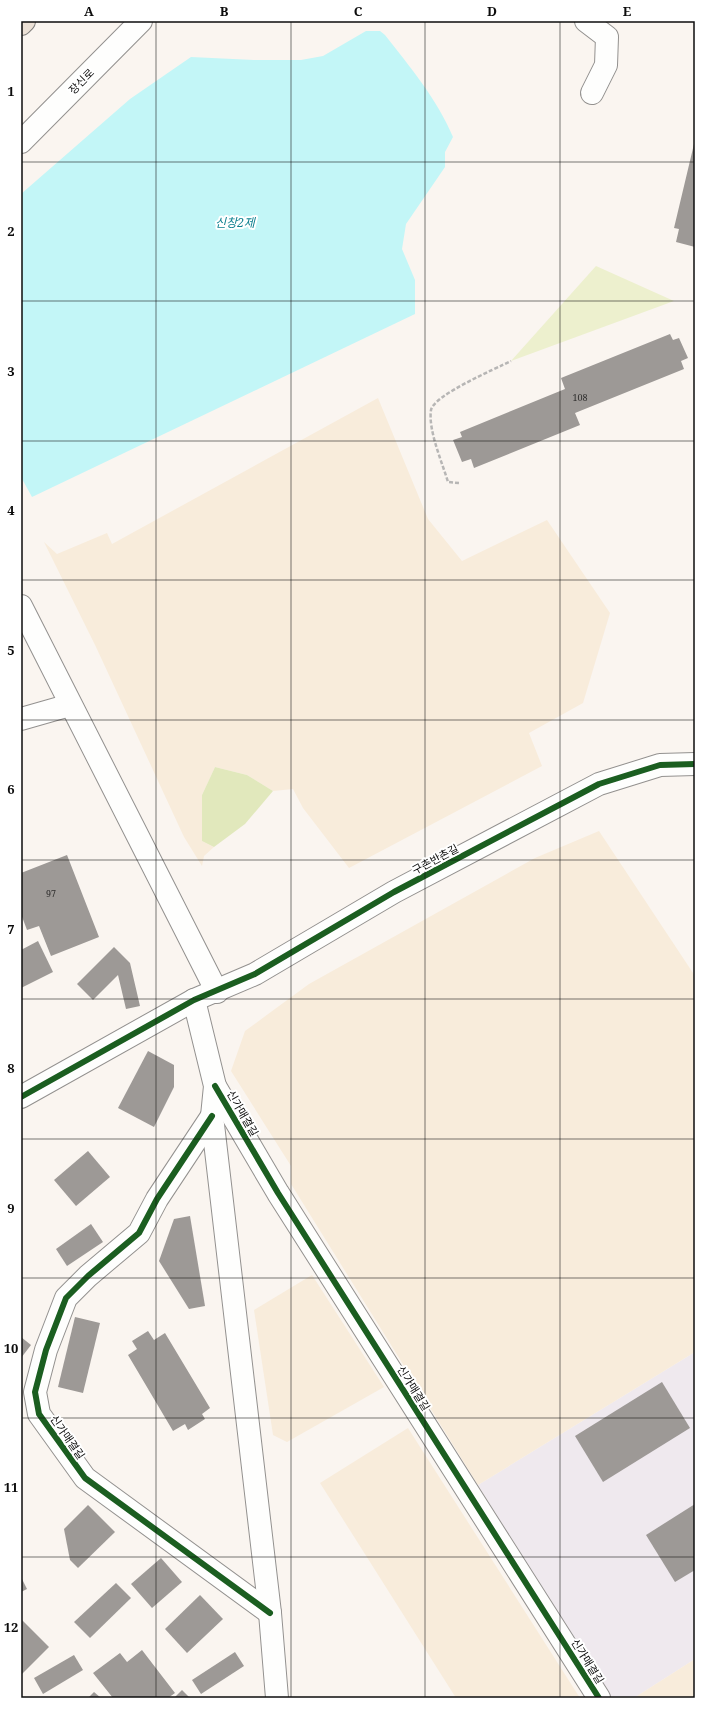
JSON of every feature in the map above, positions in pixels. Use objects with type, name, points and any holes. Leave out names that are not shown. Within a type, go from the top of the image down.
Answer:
[{"type":"main road","points":[[21,24],[24,21]]},
{"type":"street","name":"장신로","points":[[21,142],[141,21]]},
{"type":"street","points":[[586,21],[607,36],[606,65],[592,93]]},
{"type":"street","points":[[21,606],[217,992]]},
{"type":"street","points":[[21,719],[70,705]]},
{"type":"street","name":"구촌반촌길","points":[[194,1000],[217,992],[255,974],[400,888],[599,784],[660,765],[695,764]]},
{"type":"street","points":[[21,1097],[194,1000]]},
{"type":"street","name":"신가매결길","points":[[194,1000],[215,1086],[278,1193],[599,1698]]},
{"type":"street","name":"신가매결길","points":[[215,1086],[212,1116],[270,1613],[277,1698]]},
{"type":"street","name":"신가매결길","points":[[212,1116],[157,1199],[138,1233],[88,1276],[66,1298],[46,1350],[35,1392],[39,1414],[85,1478],[270,1613]]},
{"type":"path","points":[[460,483],[448,482],[431,425],[431,409],[442,396],[511,361]]},
{"type":"shaded area","points":[[378,398],[428,519],[462,561],[547,520],[610,613],[583,703],[529,733],[542,766],[349,868],[303,808],[293,789],[273,791],[247,775],[215,767],[202,795],[202,841],[214,847],[204,856],[202,866],[184,837],[96,647],[44,542],[57,554],[107,533],[112,544]]},
{"type":"shaded area","points":[[599,831],[695,976],[695,1352],[478,1485],[291,1184],[291,1166],[231,1071],[245,1031],[309,984],[535,858]]},
{"type":"shaded area","points":[[312,1275],[384,1387],[287,1442],[273,1435],[254,1310]]},
{"type":"shaded area","points":[[695,1352],[695,1659],[634,1698],[612,1698],[478,1485]]},
{"type":"shaded area","points":[[408,1428],[580,1698],[456,1698],[320,1483]]},
{"type":"shaded area","points":[[695,1659],[695,1698],[634,1698]]},
{"type":"green space","points":[[596,266],[674,301],[511,361]]},
{"type":"green space","points":[[215,767],[247,775],[273,791],[245,824],[214,847],[202,841],[202,795]]},
{"type":"water","name":"신창2제","points":[[366,31],[380,31],[385,35],[431,96],[447,123],[453,137],[445,152],[445,167],[406,224],[402,249],[415,280],[415,314],[32,497],[21,477],[21,194],[130,99],[191,57],[254,60],[301,60],[323,56]]},
{"type":"building","points":[[694,144],[695,247],[676,242],[679,229],[674,228]]},
{"type":"building","points":[[670,334],[673,340],[679,338],[688,358],[681,361],[684,369],[575,413],[580,425],[474,468],[471,459],[462,462],[453,440],[462,437],[460,432],[565,389],[561,378]]},
{"type":"building","points":[[67,855],[99,937],[51,956],[39,926],[27,930],[21,914],[21,873]]},
{"type":"building","points":[[38,941],[53,972],[21,988],[21,950]]},
{"type":"building","points":[[114,947],[130,963],[140,1006],[126,1009],[118,975],[93,1000],[77,984]]},
{"type":"building","points":[[148,1051],[174,1065],[174,1087],[154,1127],[118,1108]]},
{"type":"building","points":[[88,1151],[110,1177],[76,1206],[54,1180]]},
{"type":"building","points":[[190,1216],[205,1306],[189,1309],[159,1261],[174,1219]]},
{"type":"building","points":[[91,1224],[103,1242],[67,1266],[56,1249]]},
{"type":"building","points":[[75,1317],[100,1323],[83,1393],[58,1387]]},
{"type":"building","points":[[148,1331],[154,1340],[165,1333],[210,1408],[202,1414],[205,1419],[188,1430],[185,1424],[173,1431],[128,1355],[137,1349],[132,1341]]},
{"type":"building","points":[[21,1337],[31,1345],[21,1358]]},
{"type":"building","points":[[662,1382],[690,1428],[603,1482],[575,1436]]},
{"type":"building","points":[[695,1504],[695,1570],[675,1582],[646,1535]]},
{"type":"building","points":[[88,1505],[115,1532],[78,1568],[70,1560],[64,1529]]},
{"type":"building","points":[[161,1558],[182,1582],[152,1608],[131,1584]]},
{"type":"building","points":[[21,1577],[27,1589],[21,1592]]},
{"type":"building","points":[[116,1583],[131,1598],[90,1638],[74,1622]]},
{"type":"building","points":[[200,1595],[223,1619],[187,1653],[165,1629]]},
{"type":"building","points":[[21,1619],[49,1647],[21,1675]]},
{"type":"building","points":[[142,1650],[175,1693],[168,1698],[113,1698],[93,1673],[120,1653],[127,1662]]},
{"type":"building","points":[[235,1652],[244,1666],[201,1694],[192,1680]]},
{"type":"building","points":[[74,1655],[83,1670],[43,1694],[34,1678]]},
{"type":"building","points":[[182,1690],[190,1698],[174,1698]]},
{"type":"building","points":[[94,1692],[101,1698],[88,1698]]},
{"type":"cycle path","points":[[21,1097],[194,1000],[255,974],[394,892],[599,784],[660,765],[695,764]]},
{"type":"cycle path","points":[[215,1086],[278,1193],[599,1698]]},
{"type":"cycle path","points":[[212,1116],[157,1199],[139,1233],[88,1276],[66,1298],[46,1350],[35,1392],[39,1414],[85,1478],[270,1613]]}]
